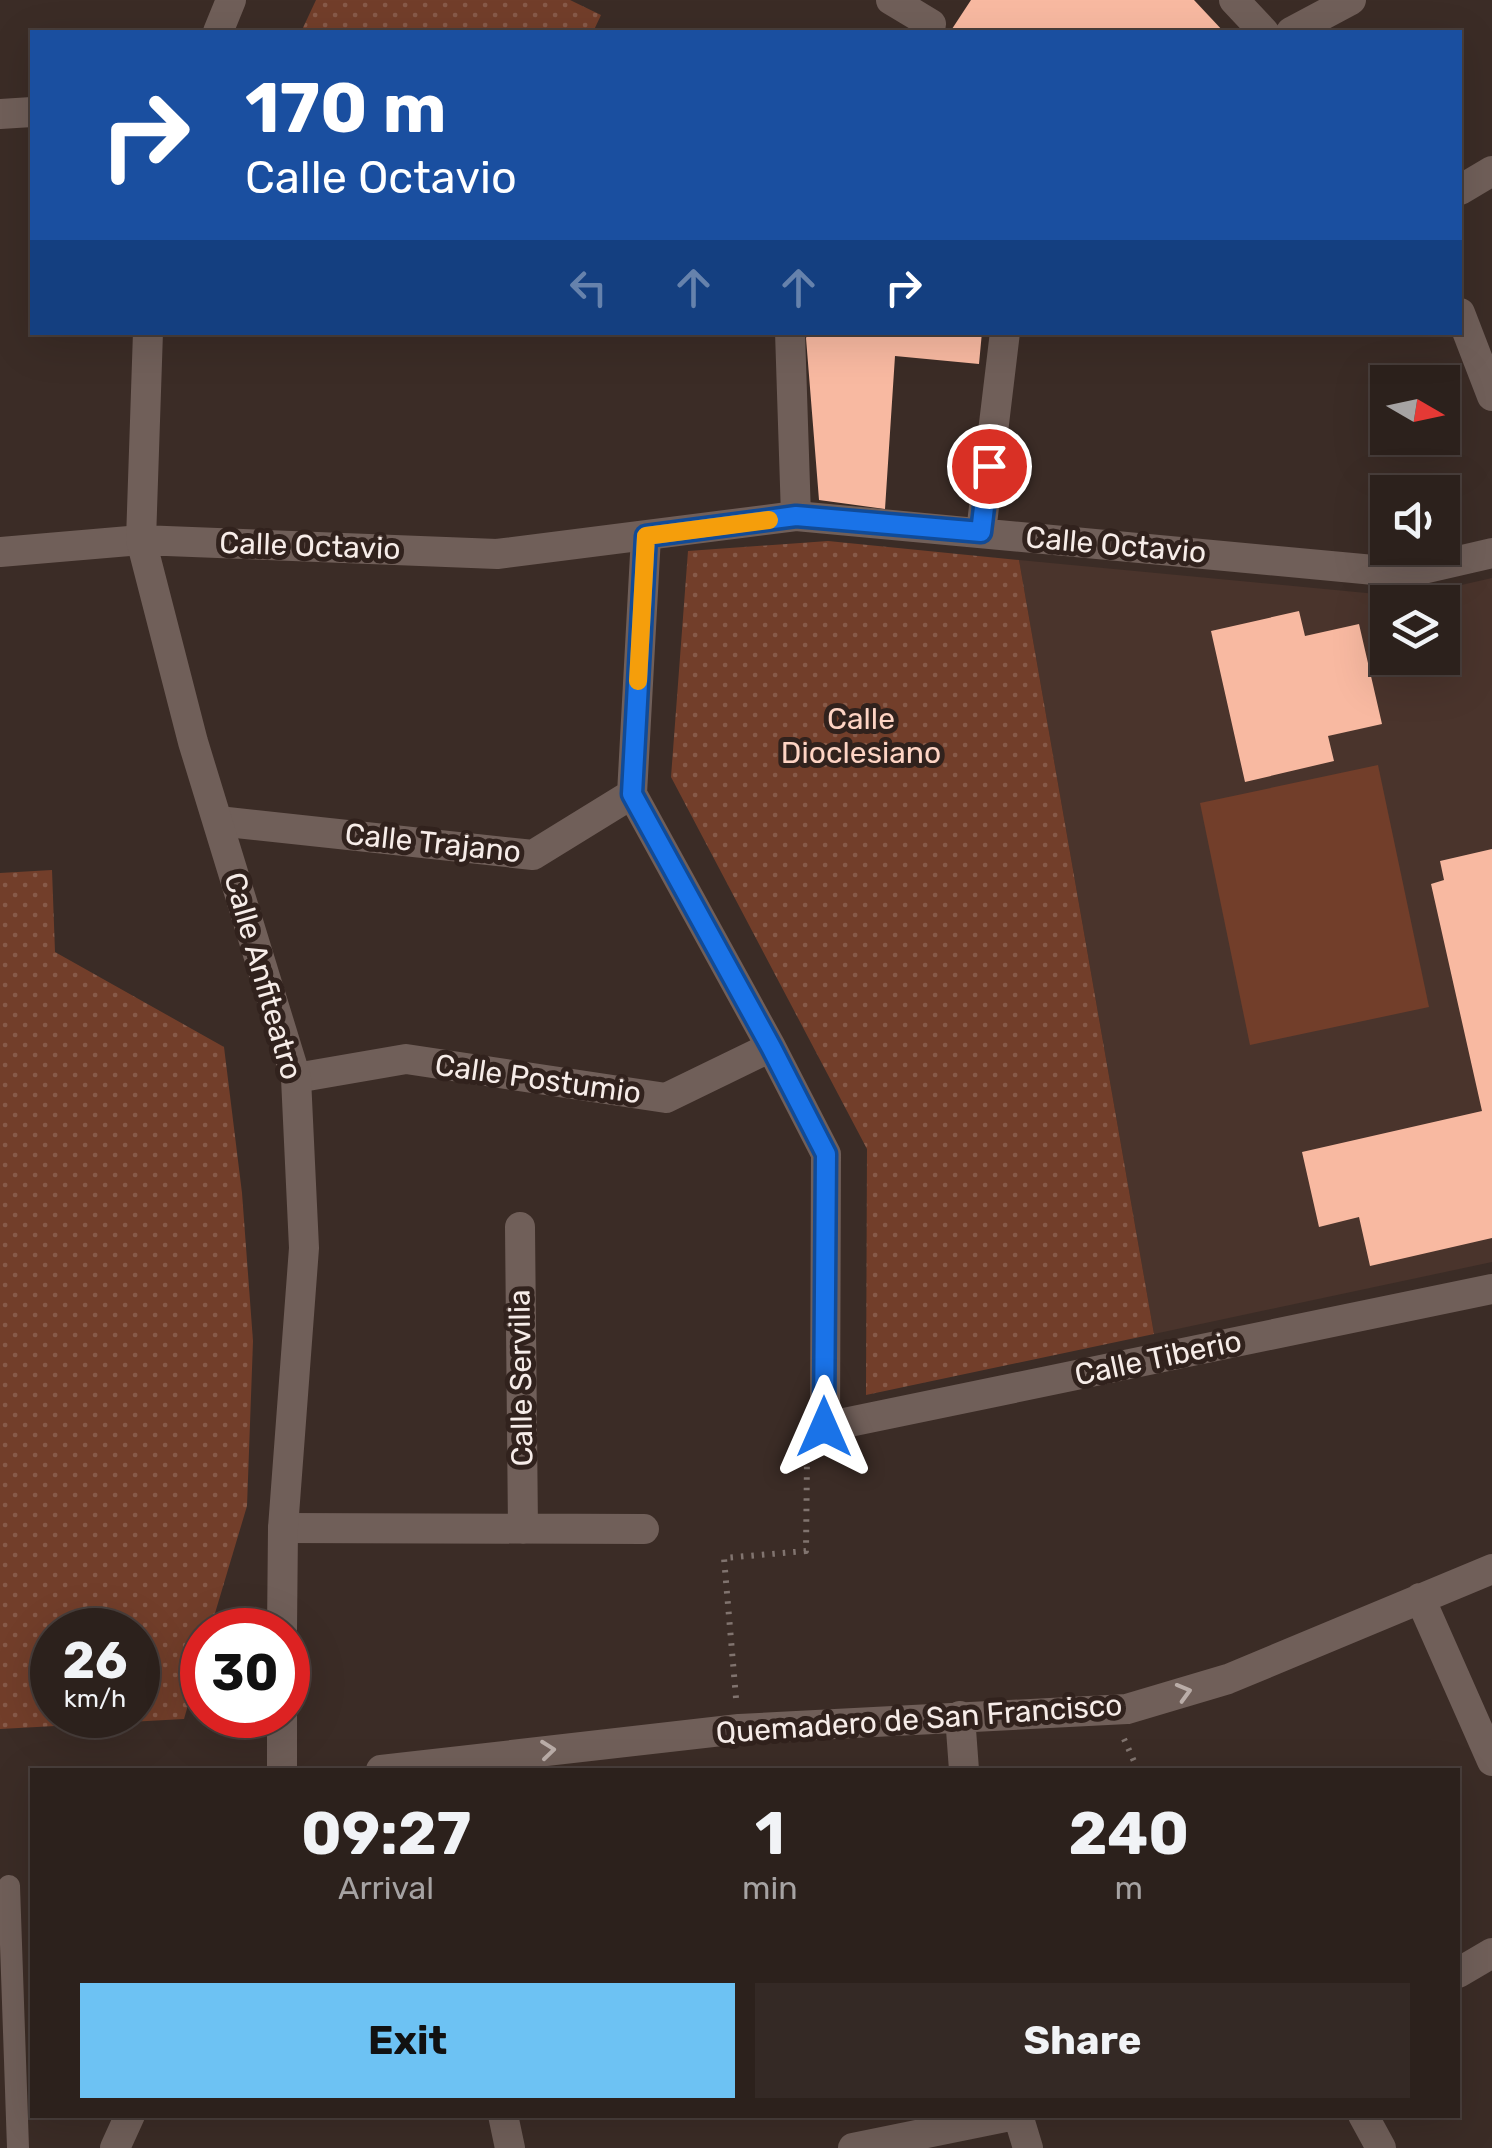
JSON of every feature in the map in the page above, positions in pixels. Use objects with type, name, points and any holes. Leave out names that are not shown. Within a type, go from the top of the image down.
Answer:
[{"type":"street","points":[[219,30],[232,0]]},
{"type":"street","points":[[892,0],[934,19]]},
{"type":"street","points":[[1234,0],[1262,30]]},
{"type":"street","points":[[1295,30],[1351,0]]},
{"type":"street","points":[[0,114],[30,112]]},
{"type":"street","points":[[1462,189],[1492,171]]},
{"type":"street","points":[[1462,318],[1492,396]]},
{"type":"street","name":"Calle Anfiteatro","points":[[148,335],[141,540],[193,742],[296,1078],[304,1248],[283,1528],[282,1608]]},
{"type":"street","points":[[790,335],[796,516]]},
{"type":"street","points":[[981,532],[1004,335]]},
{"type":"street","name":"Calle Octavio","points":[[0,552],[141,540],[497,554],[796,516],[1406,573],[1492,553]]},
{"type":"street","points":[[646,536],[632,794],[826,1154],[824,1427]]},
{"type":"street","name":"Calle Trajano","points":[[218,821],[532,855],[632,794]]},
{"type":"street","name":"Calle Postumio","points":[[296,1078],[406,1060],[666,1098],[771,1047]]},
{"type":"street","name":"Calle Servilia","points":[[520,1227],[523,1529]]},
{"type":"street","name":"Calle Tiberio","points":[[824,1427],[1492,1289]]},
{"type":"street","points":[[283,1528],[644,1529]]},
{"type":"street","name":"Quemadero de San Francisco","points":[[399,1768],[739,1729],[1127,1708],[1228,1679],[1492,1569]]},
{"type":"street","points":[[1420,1598],[1492,1761]]},
{"type":"street","points":[[960,1716],[964,1768]]},
{"type":"street","points":[[282,1738],[282,1768]]},
{"type":"street","points":[[1460,1972],[1492,1952]]},
{"type":"street","points":[[115,2148],[129,2118]]},
{"type":"street","points":[[504,2118],[510,2148]]},
{"type":"street","points":[[853,2148],[1001,2118]]},
{"type":"street","points":[[1017,2118],[1028,2148]]},
{"type":"street","points":[[1365,2118],[1381,2148]]},
{"type":"lane","points":[[10,1886],[18,2148]]},
{"type":"path","points":[[739,1729],[724,1558],[806,1551],[807,1459],[824,1427]]},
{"type":"shaded area","points":[[1019,560],[1370,593],[1370,675],[1460,675],[1460,585],[1492,578],[1492,1262],[1154,1334]]},
{"type":"green space","points":[[316,0],[570,0],[601,15],[594,30],[302,30]]},
{"type":"green space","name":"Calle Dioclesiano","points":[[828,541],[1019,560],[1154,1334],[866,1395],[867,1149],[671,777],[688,551]]},
{"type":"green space","points":[[1378,765],[1429,1007],[1250,1045],[1200,803]]},
{"type":"green space","points":[[52,870],[55,952],[224,1047],[242,1193],[253,1341],[247,1506],[217,1608],[180,1608],[180,1719],[160,1720],[160,1608],[30,1608],[30,1727],[0,1729],[0,873]]},
{"type":"building","points":[[971,0],[1194,0],[1222,30],[951,30]]},
{"type":"building","points":[[982,335],[979,364],[895,356],[885,509],[819,500],[806,338]]},
{"type":"building","points":[[1299,611],[1305,636],[1359,624],[1382,724],[1328,736],[1334,761],[1245,782],[1211,631]]},
{"type":"building","points":[[1492,849],[1492,1238],[1370,1266],[1359,1217],[1319,1227],[1302,1152],[1482,1111],[1431,884],[1444,880],[1440,861]]},
{"type":"slow traffic","points":[[638,681],[646,536],[769,520]]},
{"type":"route","points":[[824,1427],[826,1154],[632,794],[646,536],[796,516],[981,532],[989,466]]}]
